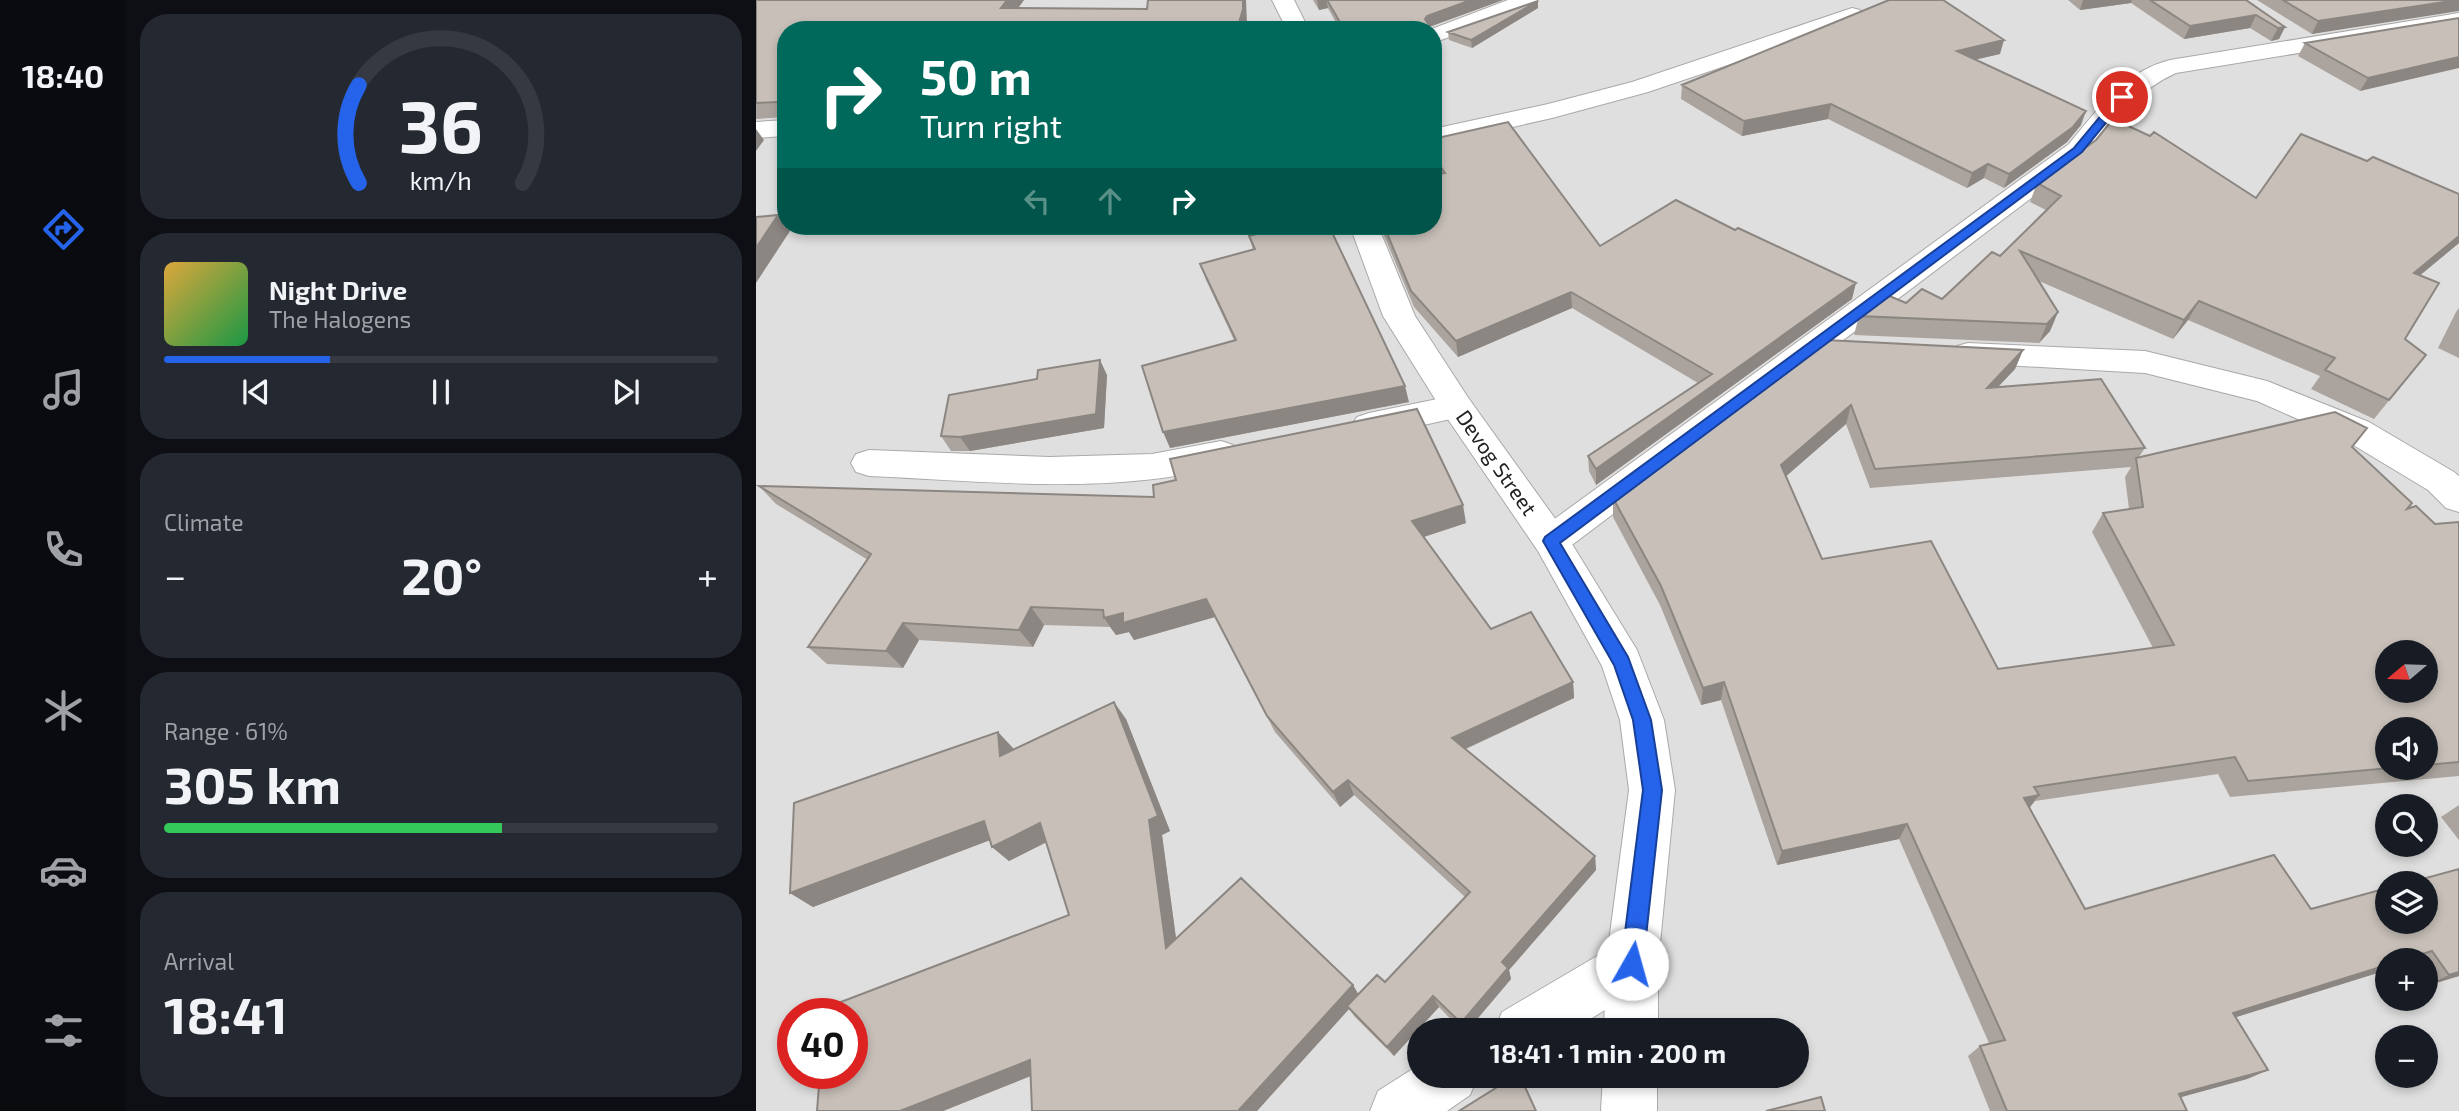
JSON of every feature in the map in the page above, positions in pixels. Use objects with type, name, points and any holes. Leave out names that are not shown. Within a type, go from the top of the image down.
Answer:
[{"type":"street","points":[[1283,0],[1294,21]]},
{"type":"street","points":[[1442,33],[1527,0]]},
{"type":"street","points":[[1442,134],[1552,111],[1640,88],[1852,15]]},
{"type":"street","points":[[1551,541],[2078,150],[2122,97],[2146,76],[2170,67],[2295,37],[2459,20]]},
{"type":"street","points":[[756,130],[777,129]]},
{"type":"street","name":"Devog Street","points":[[1368,235],[1399,316],[1457,407],[1551,541],[1622,663],[1642,720],[1652,790],[1632,964],[1631,1018]]},
{"type":"street","points":[[1812,346],[1867,348]]},
{"type":"street","points":[[1937,352],[2145,362],[2267,392],[2357,430],[2441,481],[2459,498]]},
{"type":"street","points":[[1337,431],[1457,407]]},
{"type":"street","points":[[869,463],[1049,470],[1152,467],[1258,447]]},
{"type":"street","points":[[1543,1018],[1632,964]]},
{"type":"street","points":[[1398,1111],[1433,1088]]},
{"type":"street","points":[[1629,1111],[1630,1088]]},
{"type":"shaded area","points":[[756,0],[2459,0],[2459,1111],[756,1111]]},
{"type":"building","points":[[756,0],[1007,0],[1001,8],[1147,9],[1148,0],[1243,0],[1240,21],[777,21],[777,102],[756,103]]},
{"type":"building","points":[[1327,0],[1471,0],[1427,16],[1426,21],[1339,21]]},
{"type":"building","points":[[1889,0],[1943,0],[2004,40],[1957,51],[2086,111],[2073,127],[2009,174],[1988,164],[1972,173],[1831,104],[1744,121],[1682,85]]},
{"type":"building","points":[[2150,0],[2246,0],[2285,27],[2278,28],[2256,15],[2190,26]]},
{"type":"building","points":[[2283,0],[2458,0],[2318,21]]},
{"type":"building","points":[[1538,1],[1471,40],[1448,32]]},
{"type":"building","points":[[2459,18],[2459,57],[2368,78],[2305,43]]},
{"type":"building","points":[[2113,119],[2150,136],[2154,132],[2256,198],[2301,134],[2367,161],[2373,157],[2459,194],[2459,236],[2414,273],[2439,283],[2405,339],[2426,355],[2389,400],[2325,370],[2335,358],[2199,301],[2184,320],[2020,251],[2058,312],[2047,324],[1859,316],[1887,295],[1906,303],[1922,289],[1942,299],[1992,252],[2000,256],[2061,196],[2037,183],[2096,140]]},
{"type":"building","points":[[1508,122],[1600,246],[1676,200],[1735,230],[1738,228],[1856,283],[1596,469],[1588,456],[1712,374],[1571,292],[1456,341],[1411,291],[1388,235],[1442,235],[1442,174],[1445,173],[1442,168],[1442,137]]},
{"type":"building","points":[[777,215],[756,248],[756,217]]},
{"type":"building","points":[[1333,235],[1405,386],[1163,432],[1142,366],[1236,340],[1200,264],[1255,249],[1249,236]]},
{"type":"building","points":[[1826,340],[2023,350],[1987,388],[2101,379],[2145,448],[1875,469],[1851,405],[1781,465],[1822,559],[1931,541],[1998,669],[2174,645],[2103,513],[2143,507],[2136,458],[2335,412],[2367,428],[2352,447],[2412,503],[2407,509],[2416,506],[2435,524],[2459,522],[2459,762],[2438,764],[2438,717],[2375,717],[2375,769],[2248,781],[2235,757],[2034,787],[2039,795],[2024,798],[2085,909],[2274,855],[2311,909],[2375,891],[2375,934],[2438,934],[2438,875],[2459,869],[2459,972],[2449,975],[2438,959],[2438,948],[2375,948],[2375,969],[2233,1013],[2268,1070],[2179,1094],[2187,1111],[2007,1111],[1980,1046],[2005,1040],[1907,824],[1782,851],[1724,682],[1703,688],[1661,586],[1613,498]]},
{"type":"building","points":[[1100,360],[1096,414],[960,437],[941,436],[949,395],[1037,379],[1038,370]]},
{"type":"building","points":[[1417,409],[1463,505],[1412,521],[1491,629],[1531,612],[1573,682],[1452,738],[1595,856],[1502,962],[1508,968],[1465,1018],[1456,1018],[1433,996],[1413,1018],[1407,1018],[1407,1025],[1387,1047],[1347,1006],[1377,975],[1385,982],[1470,892],[1348,780],[1333,792],[1267,716],[1206,599],[1123,623],[1123,613],[1104,618],[1103,610],[1031,607],[1019,630],[903,623],[886,651],[808,647],[871,554],[759,486],[1154,497],[1153,485],[1176,480],[1170,459]]},
{"type":"building","points":[[1114,702],[1158,816],[1149,820],[1166,948],[1241,878],[1353,985],[1238,1111],[1032,1111],[1030,1060],[900,1111],[817,1111],[819,1089],[868,1089],[868,998],[851,998],[1069,915],[1040,823],[992,847],[984,821],[790,893],[794,803],[998,732],[1000,756]]},
{"type":"building","points":[[1496,1088],[1525,1088],[1536,1111],[1459,1111]]},
{"type":"building","points":[[1821,1097],[1825,1111],[1766,1111]]},
{"type":"route","points":[[1632,964],[1652,790],[1642,720],[1622,663],[1551,541],[2078,150],[2122,97]]}]
